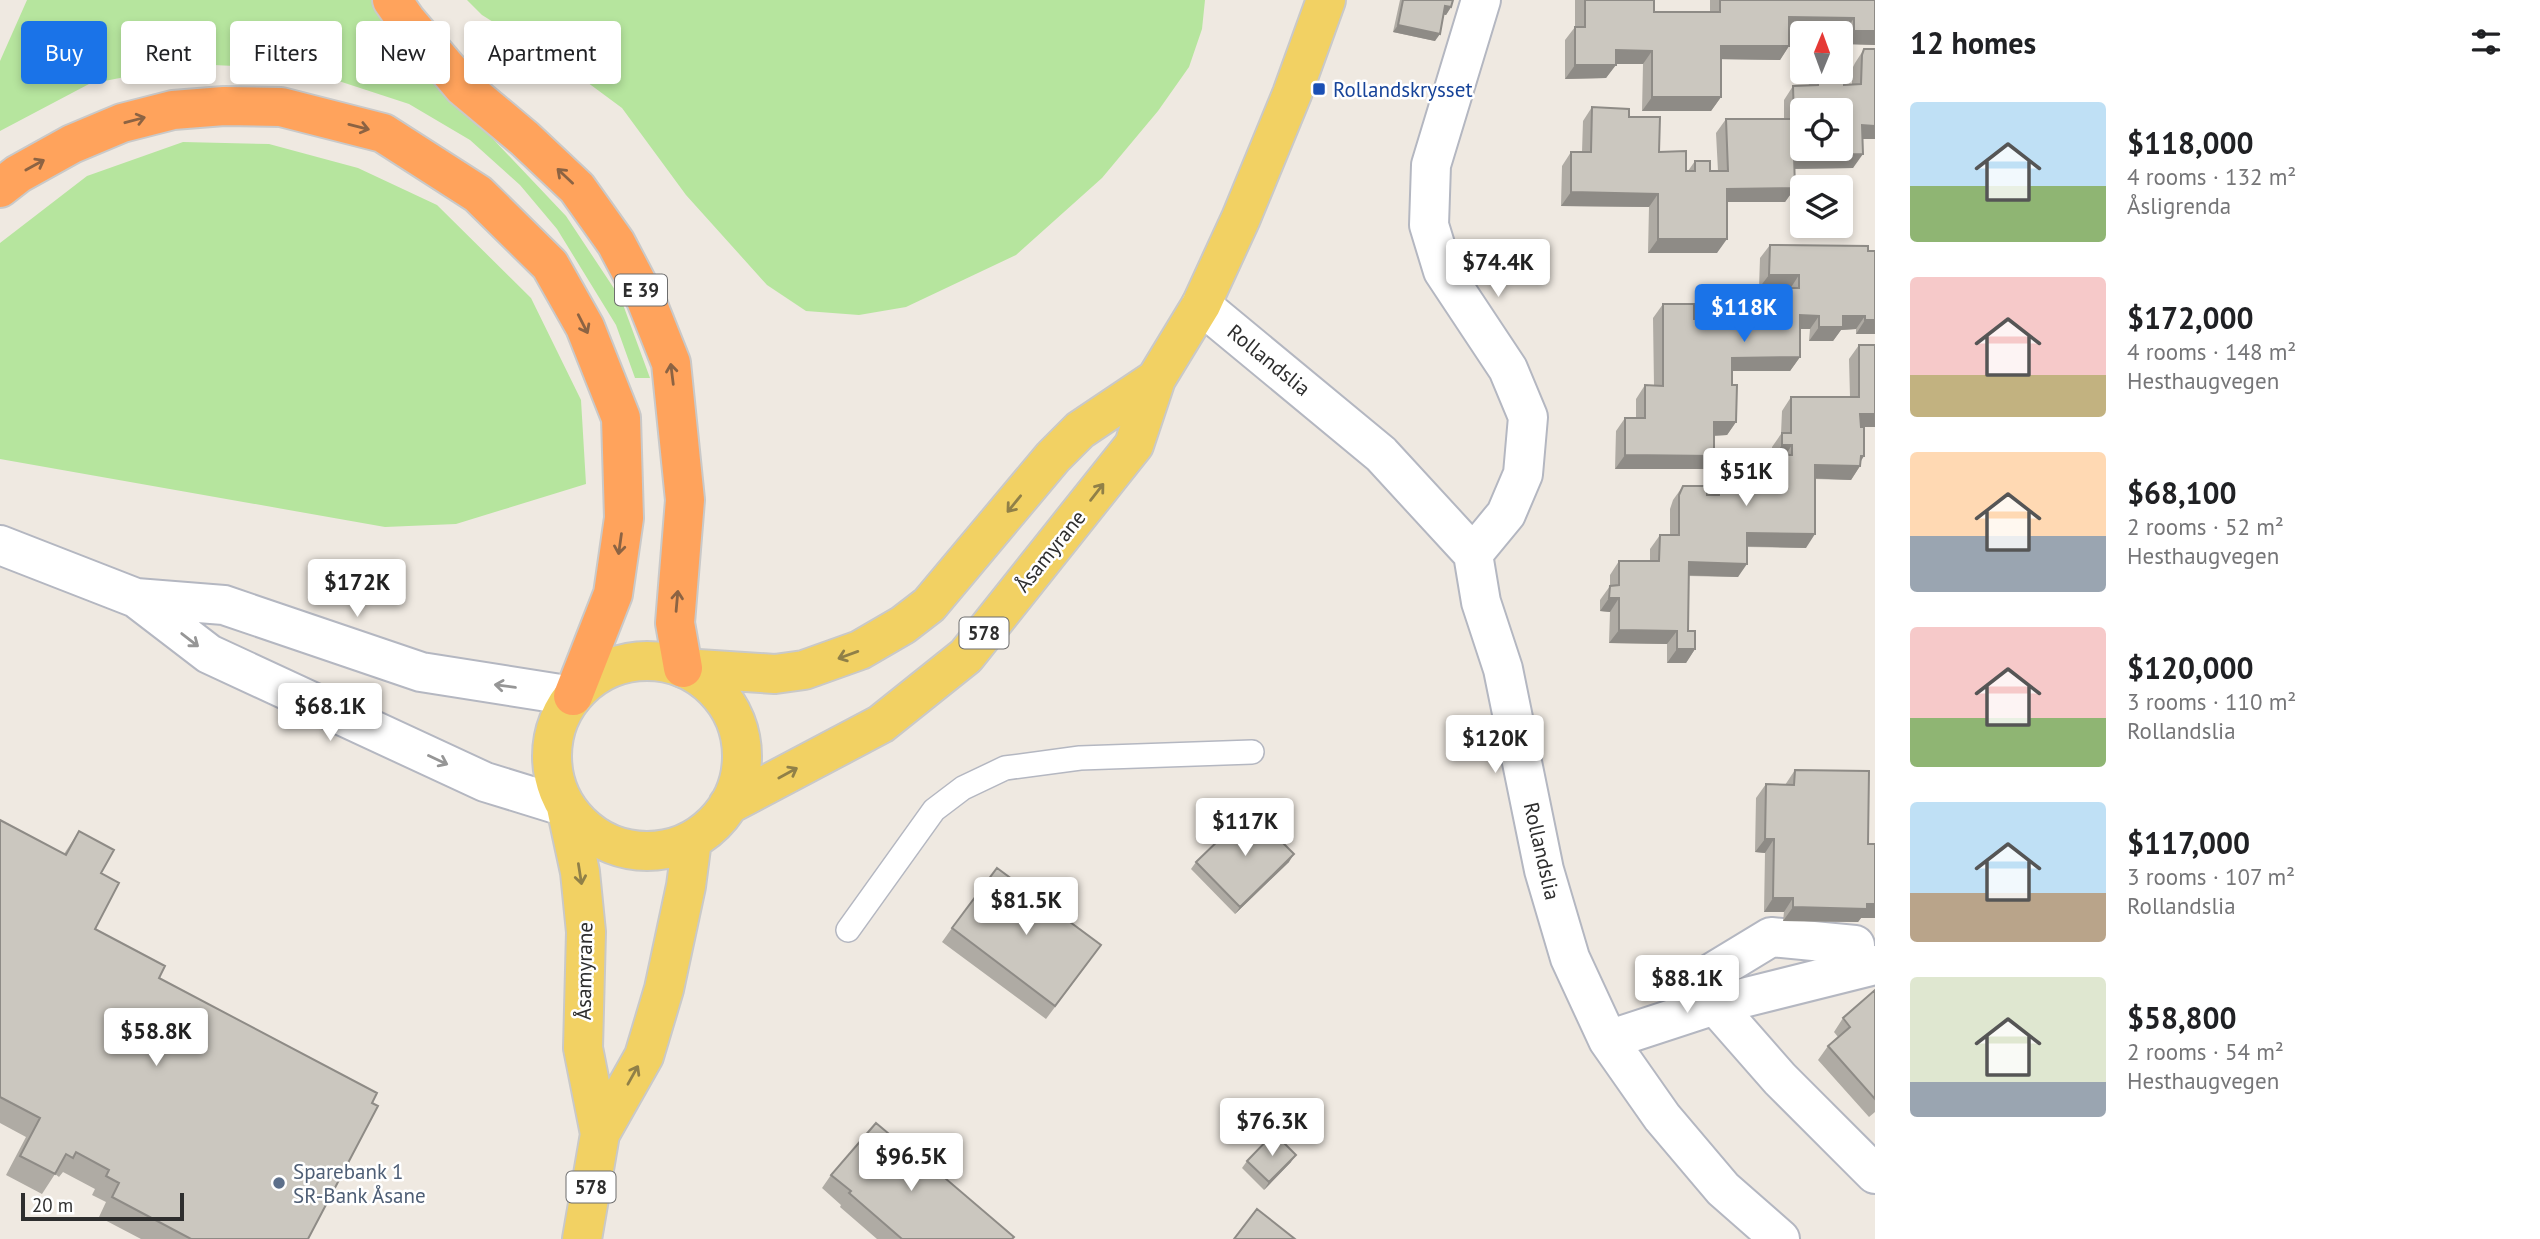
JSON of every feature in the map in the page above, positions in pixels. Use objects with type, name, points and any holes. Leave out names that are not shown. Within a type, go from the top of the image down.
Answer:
[{"type":"highway","name":"E 39","points":[[392,0],[463,88],[524,138],[578,188],[617,243],[646,300],[671,363],[685,500],[675,623],[683,668]]},
{"type":"highway","points":[[0,188],[18,174],[72,144],[122,123],[173,110],[223,106],[281,107],[383,133],[478,194],[550,265],[585,327],[621,418],[624,518],[613,594],[573,696]]},
{"type":"main road","name":"Åsamyrane","points":[[728,805],[881,724],[965,656],[1134,445],[1156,379],[1201,305],[1293,94],[1326,0]]},
{"type":"main road","name":"Åsamyrane","points":[[683,668],[775,674],[804,670],[860,650],[892,631],[929,605],[1053,457],[1080,430],[1156,379]]},
{"type":"main road","name":"578","points":[[654,661],[683,668],[711,686],[731,711],[741,742],[741,775],[728,805],[713,825],[692,840],[665,850],[636,851],[609,843],[585,828],[566,807],[556,785],[552,750],[560,716],[573,696],[596,676],[624,664],[654,661]]},
{"type":"main road","name":"Åsamyrane","points":[[566,807],[580,872],[586,932],[583,1048],[600,1134]]},
{"type":"main road","name":"Åsamyrane","points":[[582,1239],[600,1134],[644,1056],[664,989],[686,886],[692,840]]},
{"type":"street","points":[[1473,554],[1506,514],[1523,474],[1528,417],[1508,369],[1444,271],[1429,225],[1431,165],[1481,0]]},
{"type":"street","name":"Rollandslia","points":[[1201,305],[1381,454],[1473,554],[1481,602],[1503,669],[1544,870],[1570,958],[1608,1040],[1662,1117],[1723,1189],[1780,1239]]},
{"type":"street","points":[[0,545],[136,598],[209,654],[485,782],[566,807]]},
{"type":"street","points":[[136,598],[224,605],[421,672],[573,696]]},
{"type":"street","points":[[1865,955],[1771,937],[1710,974],[1715,1004],[1780,1079],[1875,1174]]},
{"type":"street","points":[[1608,1040],[1865,955]]},
{"type":"lane","points":[[848,930],[934,810],[963,788],[1005,768],[1080,758],[1252,752]]},
{"type":"green space","points":[[27,0],[375,0],[389,21],[356,21],[356,84],[441,84],[566,216],[621,299],[650,378],[635,378],[616,325],[557,229],[520,185],[470,140],[409,104],[342,82],[342,21],[230,21],[230,66],[216,65],[216,21],[121,21],[121,78],[107,81],[107,21],[21,21],[21,84],[89,84],[0,131],[0,61]]},
{"type":"green space","points":[[467,0],[1205,0],[1202,29],[1189,67],[1158,111],[1102,178],[1016,255],[906,307],[859,315],[806,311],[767,285],[686,195],[622,108],[590,84],[621,84],[621,21],[492,21]]},
{"type":"green space","points":[[183,142],[269,144],[358,168],[437,205],[531,298],[581,400],[586,484],[456,524],[385,527],[0,459],[0,243],[87,176]]},
{"type":"building","points":[[1403,0],[1453,0],[1451,7],[1445,6],[1440,34],[1398,25]]},
{"type":"building","points":[[1585,0],[1654,0],[1654,12],[1720,12],[1720,0],[1875,0],[1875,31],[1854,31],[1854,18],[1789,17],[1789,46],[1721,46],[1721,97],[1652,97],[1652,51],[1616,50],[1616,65],[1575,65],[1575,27],[1585,27]]},
{"type":"building","points":[[1864,49],[1875,49],[1875,126],[1862,125],[1863,154],[1853,154],[1853,98],[1793,98],[1793,86],[1861,84]]},
{"type":"building","points":[[1592,107],[1629,109],[1629,117],[1660,117],[1659,152],[1686,151],[1686,171],[1695,171],[1695,161],[1710,161],[1710,171],[1728,171],[1726,119],[1790,119],[1790,161],[1794,161],[1795,175],[1790,175],[1790,188],[1727,189],[1727,239],[1658,239],[1658,194],[1571,192],[1571,152],[1591,152]]},
{"type":"building","points":[[1770,245],[1868,246],[1868,251],[1875,251],[1875,320],[1865,320],[1865,316],[1843,316],[1843,327],[1819,327],[1819,316],[1800,315],[1800,357],[1732,358],[1732,385],[1737,385],[1736,422],[1714,422],[1714,456],[1625,455],[1625,418],[1645,418],[1645,385],[1663,386],[1663,304],[1694,304],[1694,319],[1731,319],[1731,288],[1799,288],[1799,275],[1769,275]]},
{"type":"building","points":[[1859,345],[1875,345],[1875,414],[1860,414],[1861,427],[1864,427],[1864,456],[1861,456],[1860,466],[1815,465],[1815,534],[1747,533],[1747,564],[1689,562],[1688,631],[1695,631],[1695,649],[1677,649],[1677,631],[1619,630],[1619,598],[1609,598],[1610,586],[1619,585],[1619,561],[1659,561],[1660,535],[1679,535],[1679,495],[1683,486],[1707,486],[1707,495],[1719,495],[1720,482],[1729,482],[1729,468],[1763,465],[1763,455],[1792,455],[1792,445],[1782,445],[1782,433],[1791,433],[1791,397],[1859,397]]},
{"type":"building","points":[[1795,770],[1869,771],[1868,844],[1875,844],[1875,904],[1867,904],[1867,909],[1793,907],[1793,898],[1773,898],[1774,839],[1765,839],[1766,784],[1794,785]]},
{"type":"building","points":[[1250,810],[1294,854],[1240,907],[1196,862]]},
{"type":"building","points":[[0,820],[66,855],[79,831],[114,850],[101,873],[119,883],[95,929],[165,966],[159,978],[377,1093],[372,1103],[378,1106],[308,1239],[191,1239],[112,1197],[119,1183],[106,1176],[109,1170],[76,1152],[73,1158],[66,1154],[55,1174],[20,1156],[40,1118],[0,1097]]},
{"type":"building","points":[[997,868],[1101,945],[1055,1006],[952,928]]},
{"type":"building","points":[[1875,990],[1875,1099],[1828,1046],[1850,1027],[1843,1018]]},
{"type":"building","points":[[876,1123],[895,1139],[897,1137],[1014,1237],[902,1239],[831,1175]]},
{"type":"building","points":[[1274,1133],[1296,1155],[1269,1182],[1247,1161]]},
{"type":"building","points":[[1257,1209],[1295,1239],[1234,1239]]},
{"type":"place","name":"Rollandskrysset","points":[[1319,89]]},
{"type":"place","name":"Sparebank 1 SR-Bank Åsane","points":[[279,1183]]}]
